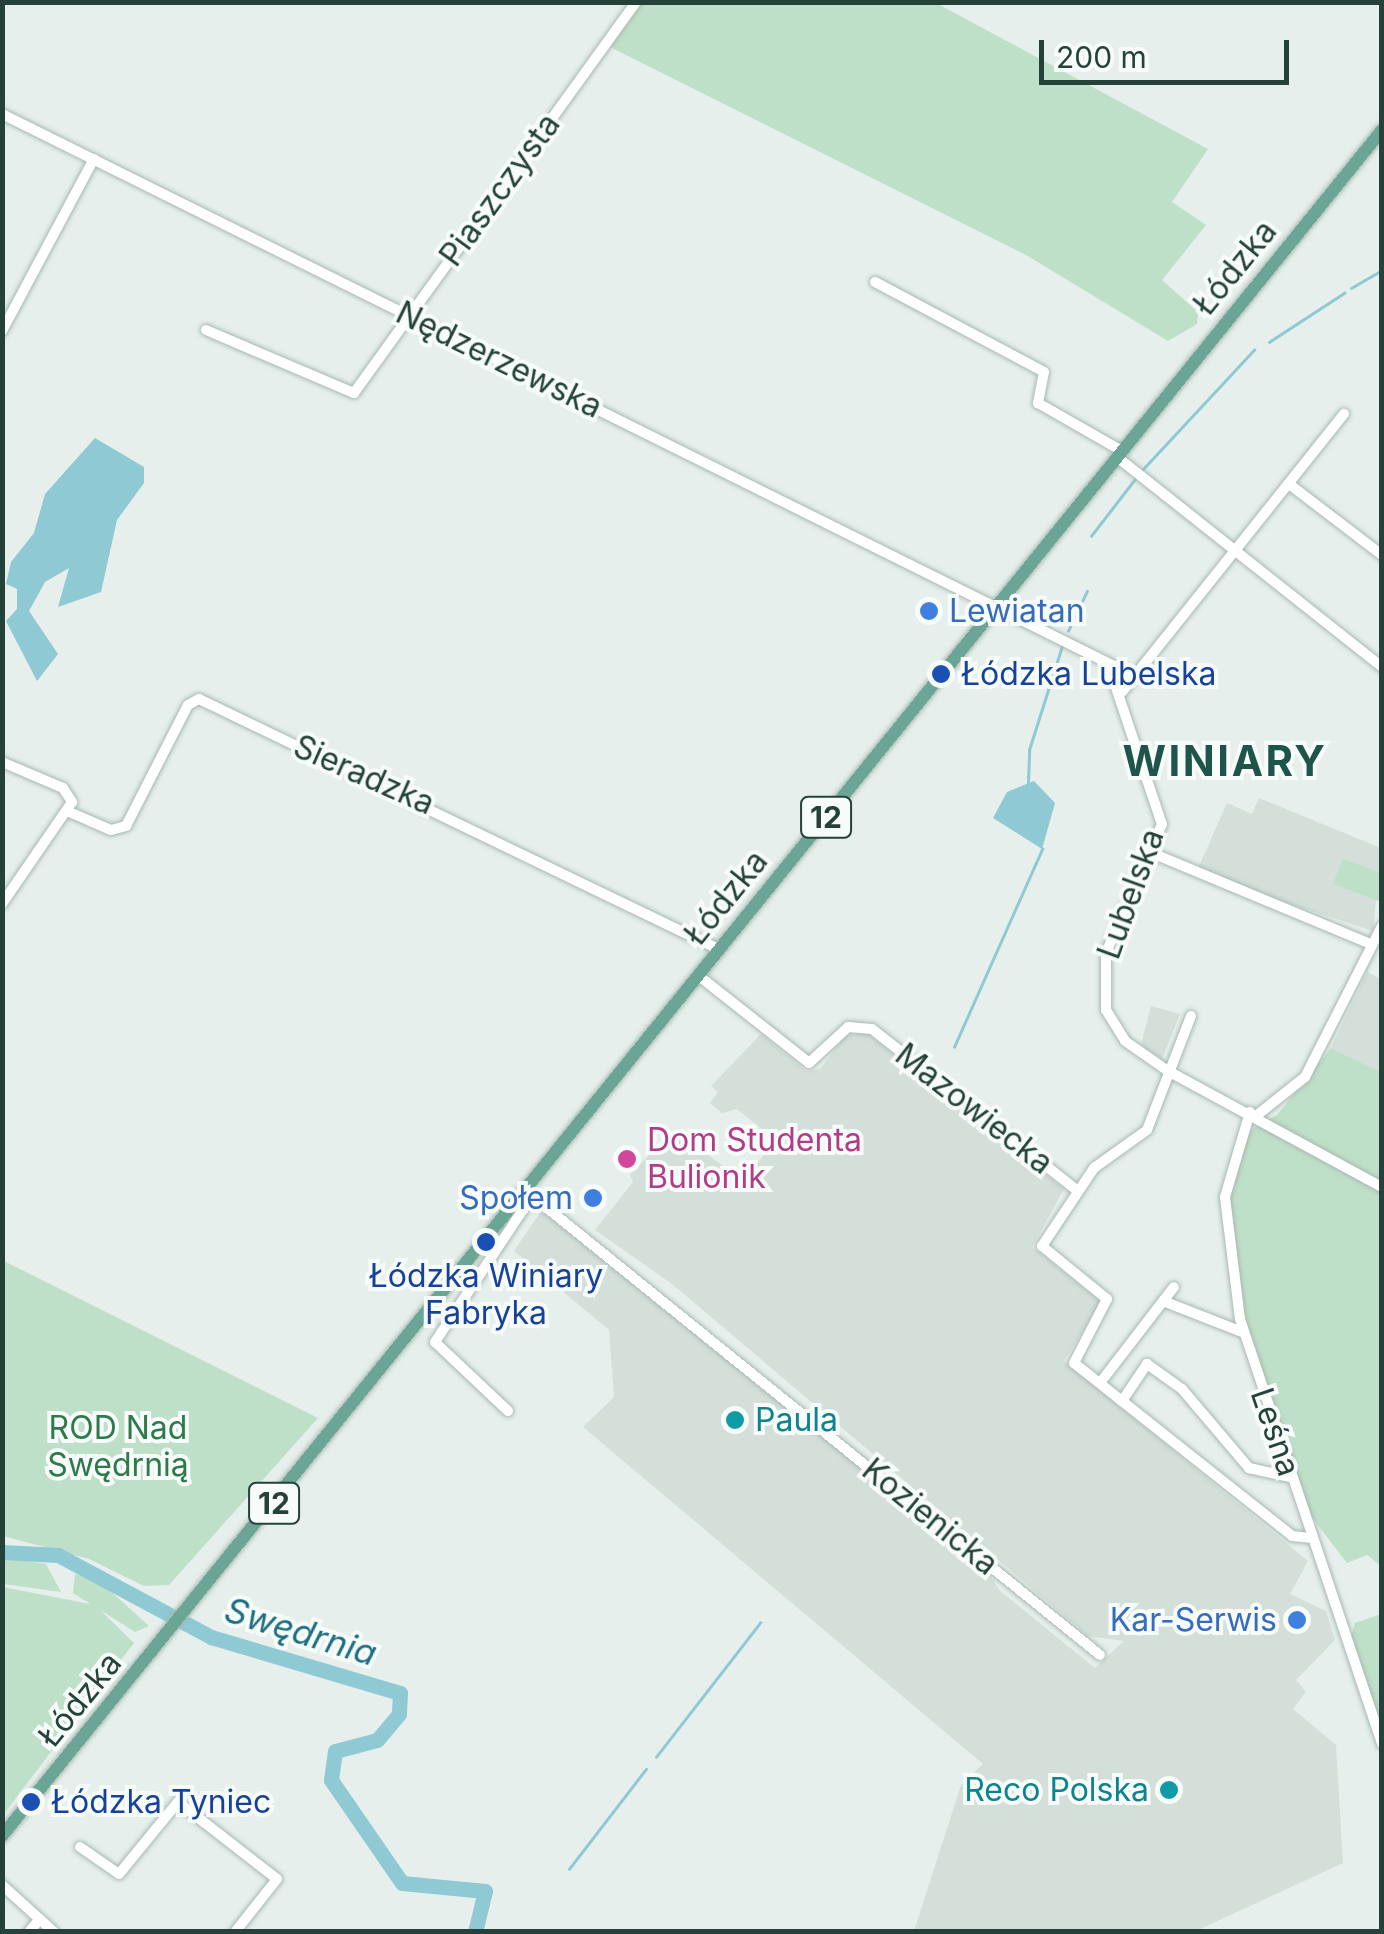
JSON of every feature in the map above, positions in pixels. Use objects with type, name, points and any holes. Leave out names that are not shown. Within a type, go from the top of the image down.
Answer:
[{"type":"main road","name":"Łódzka","points":[[2,1836],[529,1193],[699,976],[1382,130]]},
{"type":"street","name":"Piaszczysta","points":[[206,330],[354,393],[636,2]]},
{"type":"street","name":"Nędzerzewska","points":[[2,114],[996,606]]},
{"type":"street","points":[[2,331],[94,159]]},
{"type":"street","points":[[876,282],[1044,372],[1038,402],[1119,454],[1382,667]]},
{"type":"street","points":[[1122,692],[1344,414]]},
{"type":"street","points":[[1288,484],[1382,555]]},
{"type":"street","points":[[996,606],[1134,676]]},
{"type":"street","name":"Lubelska","points":[[1104,660],[1122,692],[1162,824],[1108,945],[1102,988],[1122,1037],[1168,1071],[1382,1186]]},
{"type":"street","name":"Sieradzka","points":[[67,811],[111,830],[126,826],[188,704],[199,699],[720,950]]},
{"type":"street","points":[[2,762],[68,792],[67,811],[2,904]]},
{"type":"street","points":[[1152,853],[1371,944]]},
{"type":"street","points":[[1253,1114],[1305,1077],[1382,926]]},
{"type":"street","name":"Mazowiecka","points":[[699,976],[810,1063],[848,1026],[867,1026],[1076,1189],[1042,1243],[1107,1298],[1072,1358],[1292,1536],[1310,1538]]},
{"type":"street","points":[[1076,1189],[1146,1130],[1191,1016]]},
{"type":"street","name":"Leśna","points":[[1253,1114],[1225,1197],[1242,1332],[1382,1744]]},
{"type":"street","points":[[508,1411],[436,1342],[529,1193]]},
{"type":"street","name":"Kozienicka","points":[[529,1193],[1100,1655]]},
{"type":"street","points":[[1100,1383],[1174,1287]]},
{"type":"street","points":[[1164,1300],[1242,1332]]},
{"type":"street","points":[[1122,1401],[1146,1364],[1182,1389],[1250,1468],[1290,1477]]},
{"type":"street","points":[[80,1847],[118,1874],[178,1802],[277,1879],[234,1932]]},
{"type":"street","points":[[2,1886],[54,1932]]},
{"type":"street","points":[[29,1932],[40,1918]]},
{"type":"shaded area","points":[[1259,798],[1381,848],[1373,931],[1196,873],[1227,803],[1252,814]]},
{"type":"shaded area","points":[[1367,972],[1381,979],[1381,1072],[1331,1048]]},
{"type":"shaded area","points":[[1151,1006],[1180,1014],[1162,1059],[1141,1045]]},
{"type":"shaded area","points":[[866,1033],[1064,1189],[1032,1247],[1101,1302],[1064,1361],[1308,1561],[1290,1594],[1326,1611],[1335,1640],[1296,1680],[1306,1692],[1293,1709],[1336,1745],[1343,1863],[1196,1931],[914,1931],[961,1785],[983,1764],[583,1427],[614,1397],[609,1330],[514,1251],[541,1211],[889,1490],[888,1503],[895,1495],[919,1526],[933,1526],[988,1571],[999,1590],[1095,1668],[1124,1641],[1088,1636],[672,1284],[595,1230],[633,1182],[630,1174],[676,1129],[743,1182],[775,1140],[737,1109],[722,1113],[710,1103],[718,1092],[711,1086],[761,1034],[806,1071],[820,1069],[845,1036]]},
{"type":"green space","points":[[642,3],[936,3],[1208,149],[1172,202],[1206,225],[1162,280],[1198,312],[1197,324],[1168,341],[1026,255],[610,47]]},
{"type":"green space","points":[[1343,859],[1381,873],[1381,902],[1333,884]]},
{"type":"green space","points":[[1331,1048],[1381,1072],[1381,1566],[1367,1555],[1347,1563],[1304,1507],[1241,1305],[1229,1191],[1247,1132],[1277,1115]]},
{"type":"green space","name":"ROD Nad Swędrnią","points":[[2,1260],[318,1418],[169,1585],[144,1586],[89,1559],[3,1536]]},
{"type":"green space","points":[[3,1557],[46,1564],[61,1592],[3,1584]]},
{"type":"green space","points":[[75,1574],[98,1580],[149,1626],[135,1632],[73,1593]]},
{"type":"green space","points":[[3,1587],[95,1605],[134,1643],[3,1815]]},
{"type":"green space","points":[[1381,1614],[1381,1725],[1349,1643],[1355,1623]]},
{"type":"water","points":[[95,438],[144,467],[144,483],[117,520],[101,592],[58,607],[69,568],[45,582],[29,611],[58,654],[37,681],[6,621],[17,609],[17,589],[6,584],[11,562],[34,533],[45,494]]},
{"type":"water","points":[[1034,781],[1055,803],[1042,849],[993,818],[1007,792]]},
{"type":"waterway","points":[[1351,288],[1382,270]]},
{"type":"waterway","points":[[1269,342],[1344,293]]},
{"type":"waterway","points":[[1143,469],[1254,350]]},
{"type":"waterway","points":[[1091,536],[1135,479]]},
{"type":"waterway","points":[[1068,631],[1087,591]]},
{"type":"waterway","points":[[1028,784],[1029,750],[1062,646]]},
{"type":"waterway","points":[[954,1047],[1042,849]]},
{"type":"waterway","name":"Swędrnia","points":[[2,1552],[58,1555],[211,1637],[400,1693],[399,1714],[377,1740],[335,1751],[331,1780],[402,1883],[485,1891],[475,1932]]},
{"type":"waterway","points":[[656,1757],[760,1623]]},
{"type":"waterway","points":[[569,1869],[646,1769]]},
{"type":"place","name":"Lewiatan","points":[[929,611]]},
{"type":"place","name":"Łódzka Lubelska","points":[[941,674]]},
{"type":"place","name":"Dom Studenta Bulionik","points":[[627,1159]]},
{"type":"place","name":"Społem","points":[[593,1198]]},
{"type":"place","name":"Łódzka Winiary Fabryka","points":[[486,1242]]},
{"type":"place","name":"Paula","points":[[735,1420]]},
{"type":"place","name":"Kar-Serwis","points":[[1297,1620]]},
{"type":"place","name":"Reco Polska","points":[[1169,1790]]},
{"type":"place","name":"Łódzka Tyniec","points":[[31,1802]]},
{"type":"district","name":"WINIARY","points":[[1225,761]]}]
